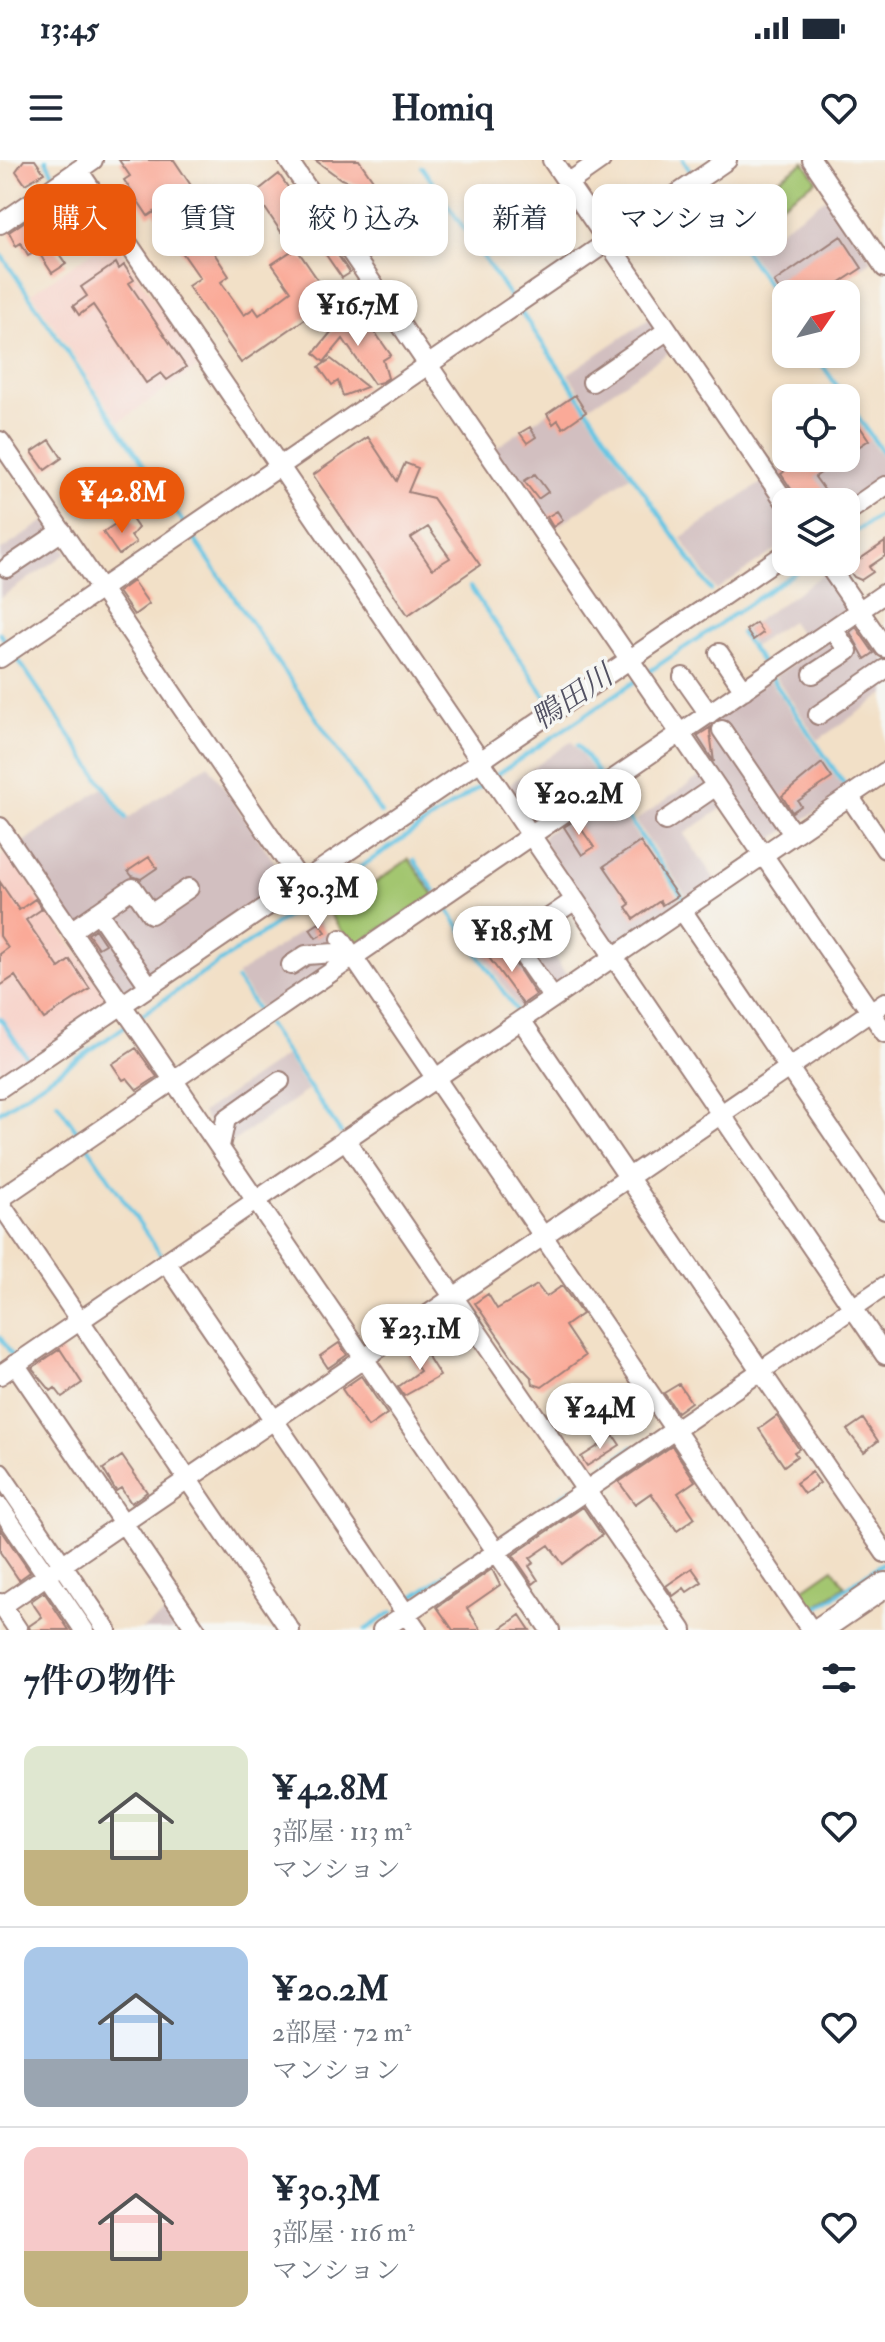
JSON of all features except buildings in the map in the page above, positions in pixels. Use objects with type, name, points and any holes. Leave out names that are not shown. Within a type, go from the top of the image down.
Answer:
[{"type":"main road","points":[[819,1630],[885,1585]]},
{"type":"street","points":[[288,160],[763,855],[878,1007],[885,1033]]},
{"type":"street","points":[[552,160],[592,219]]},
{"type":"street","points":[[568,183],[601,160]]},
{"type":"street","points":[[691,184],[727,160]]},
{"type":"street","points":[[812,160],[885,268]]},
{"type":"street","points":[[0,224],[86,165],[279,466],[885,1355]]},
{"type":"street","points":[[0,658],[592,251]]},
{"type":"street","points":[[617,256],[776,488]]},
{"type":"street","points":[[592,382],[668,330]]},
{"type":"street","points":[[0,441],[301,882]]},
{"type":"street","points":[[860,503],[885,486]]},
{"type":"street","points":[[7,568],[62,531]]},
{"type":"street","points":[[0,1088],[124,1008],[149,986],[772,563]]},
{"type":"street","points":[[835,576],[885,648]]},
{"type":"street","points":[[290,1630],[0,1201],[175,1079],[348,949],[531,835],[885,593]]},
{"type":"street","points":[[813,674],[848,651],[833,629]]},
{"type":"street","points":[[719,653],[744,690]]},
{"type":"street","points":[[818,715],[885,669]]},
{"type":"street","points":[[683,677],[709,714]]},
{"type":"street","points":[[722,730],[793,834]]},
{"type":"street","points":[[196,1630],[123,1523],[8,1369],[885,772]]},
{"type":"street","points":[[665,821],[716,786]]},
{"type":"street","points":[[849,796],[885,849]]},
{"type":"street","points":[[0,827],[550,1630]]},
{"type":"street","points":[[71,931],[133,888],[151,914],[189,888]]},
{"type":"street","points":[[553,998],[514,942],[575,900]]},
{"type":"street","points":[[682,910],[885,1210]]},
{"type":"street","points":[[98,912],[149,986]]},
{"type":"street","points":[[291,965],[306,955],[348,949]]},
{"type":"street","points":[[348,949],[811,1630]]},
{"type":"street","points":[[18,1630],[1,1605],[878,1007]]},
{"type":"street","points":[[521,1020],[885,1553]]},
{"type":"street","points":[[220,1146],[226,1119],[280,1081]]},
{"type":"street","points":[[345,1139],[682,1630]]},
{"type":"street","points":[[166,1262],[417,1630]]},
{"type":"street","points":[[382,1630],[885,1286]]},
{"type":"street","points":[[0,1473],[55,1570],[84,1630]]},
{"type":"street","points":[[0,1507],[107,1630]]},
{"type":"shaded area","points":[[828,197],[872,261],[844,280],[772,280],[772,285],[752,256],[787,256],[787,225]]},
{"type":"shaded area","points":[[86,256],[124,256],[200,366],[119,422],[32,293]]},
{"type":"shaded area","points":[[652,317],[674,349],[590,406],[568,374]]},
{"type":"shaded area","points":[[574,394],[630,476],[549,532],[493,450]]},
{"type":"shaded area","points":[[860,425],[885,462],[885,477],[860,494],[860,488],[784,488],[774,474],[860,472]]},
{"type":"shaded area","points":[[764,481],[772,493],[772,552],[716,590],[681,538]]},
{"type":"shaded area","points":[[45,521],[67,553],[0,598],[0,551]]},
{"type":"shaded area","points":[[821,576],[830,576],[849,604],[847,612],[805,641],[791,621],[754,646],[743,630]]},
{"type":"shaded area","points":[[854,622],[861,624],[885,659],[885,694],[818,740],[775,676]]},
{"type":"shaded area","points":[[769,680],[847,793],[762,845],[691,734]]},
{"type":"shaded area","points":[[572,741],[600,782],[536,826],[504,788]]},
{"type":"shaded area","points":[[208,764],[289,883],[129,992],[122,991],[19,845],[103,788],[125,820]]},
{"type":"shaded area","points":[[702,775],[724,807],[684,834],[716,881],[689,899],[635,821]]},
{"type":"shaded area","points":[[607,792],[683,904],[619,948],[613,946],[543,842],[544,835]]},
{"type":"shaded area","points":[[8,852],[111,1003],[0,1079],[0,858]]},
{"type":"shaded area","points":[[566,898],[538,934],[570,980],[522,1013],[482,954]]},
{"type":"shaded area","points":[[318,920],[337,946],[339,959],[262,1011],[237,975]]},
{"type":"shaded area","points":[[285,1056],[308,1090],[225,1147],[202,1113]]},
{"type":"shaded area","points":[[173,1608],[188,1630],[141,1630]]},
{"type":"green space","points":[[804,162],[817,180],[787,200],[787,184],[772,184]]},
{"type":"green space","points":[[409,859],[434,895],[353,947],[330,914]]},
{"type":"green space","points":[[833,1568],[845,1586],[806,1613],[794,1595]]},
{"type":"waterway","points":[[46,160],[52,172]]},
{"type":"waterway","points":[[683,160],[692,174]]},
{"type":"waterway","points":[[422,167],[511,298]]},
{"type":"waterway","points":[[0,253],[183,522]]},
{"type":"waterway","points":[[748,256],[772,290]]},
{"type":"waterway","points":[[521,312],[711,590]]},
{"type":"waterway","points":[[825,368],[835,384]]},
{"type":"waterway","points":[[860,419],[885,456]]},
{"type":"waterway","name":"鴨田川","points":[[860,529],[885,512]]},
{"type":"waterway","points":[[193,537],[381,813]]},
{"type":"waterway","name":"鴨田川","points":[[644,675],[790,576]]},
{"type":"waterway","points":[[470,587],[548,700]]},
{"type":"waterway","points":[[0,633],[6,642]]},
{"type":"waterway","points":[[741,633],[764,666]]},
{"type":"waterway","points":[[17,658],[126,818]]},
{"type":"waterway","points":[[772,679],[847,788]]},
{"type":"waterway","name":"鴨田川","points":[[495,776],[637,680]]},
{"type":"waterway","points":[[578,745],[600,776]]},
{"type":"waterway","name":"鴨田川","points":[[137,1018],[488,781]]},
{"type":"waterway","points":[[611,793],[683,897]]},
{"type":"waterway","points":[[414,860],[435,891]]},
{"type":"waterway","points":[[444,904],[517,1012]]},
{"type":"waterway","points":[[237,980],[258,1011]]},
{"type":"waterway","points":[[0,1018],[26,1056]]},
{"type":"waterway","name":"鴨田川","points":[[0,1112],[127,1025]]},
{"type":"waterway","points":[[267,1025],[341,1133]]},
{"type":"waterway","points":[[57,1102],[79,1134]]},
{"type":"waterway","points":[[88,1147],[161,1255]]},
{"type":"waterway","points":[[0,1337],[14,1358]]},
{"type":"waterway","points":[[588,1478],[633,1447]]},
{"type":"waterway","points":[[498,1539],[572,1489]]},
{"type":"waterway","points":[[410,1599],[481,1550]]},
{"type":"waterway","points":[[809,1614],[883,1563]]},
{"type":"waterway","points":[[365,1630],[392,1612]]}]
